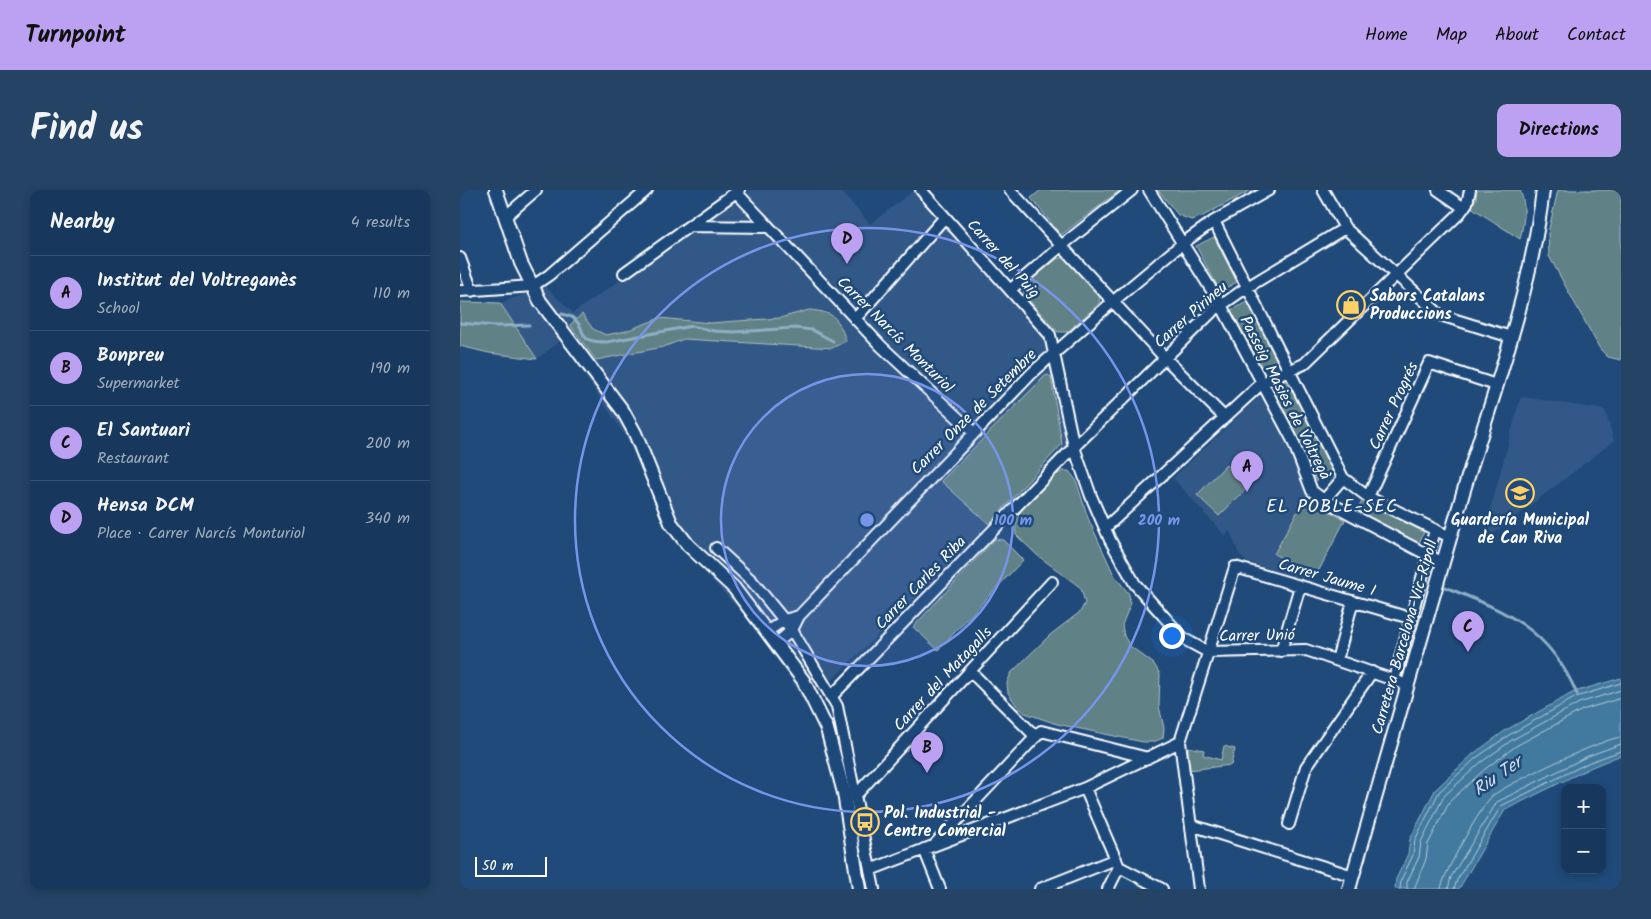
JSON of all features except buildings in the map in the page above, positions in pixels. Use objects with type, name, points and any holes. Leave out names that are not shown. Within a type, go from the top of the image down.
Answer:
[{"type":"street","points":[[496,190],[521,263],[532,286],[553,319],[623,411],[635,433],[671,523],[688,545],[734,588],[768,630],[803,680],[827,729],[844,793],[859,889]]},
{"type":"street","points":[[506,216],[536,190]]},
{"type":"street","points":[[460,291],[532,286],[549,275],[647,190]]},
{"type":"street","name":"Carrer del Puig","points":[[921,190],[1050,335],[1055,352]]},
{"type":"street","points":[[1010,190],[1165,358],[1224,417]]},
{"type":"street","points":[[1010,290],[1061,246],[1132,190]]},
{"type":"street","name":"Passeig Masies de Voltregà","points":[[1149,190],[1221,305],[1292,439],[1312,491],[1324,500],[1443,563]]},
{"type":"street","name":"Carrer Onze de Setembre","points":[[799,616],[974,432],[1055,352],[1112,301],[1183,243],[1214,221],[1269,190]]},
{"type":"street","points":[[1323,190],[1345,228],[1395,276],[1440,315],[1510,337]]},
{"type":"street","points":[[1438,190],[1464,208]]},
{"type":"street","points":[[1105,528],[1262,383],[1289,369],[1304,364],[1464,208],[1470,190]]},
{"type":"street","name":"Carretera Barcelona-Vic-Ripoll","points":[[1349,889],[1450,537],[1510,337],[1531,256],[1545,190]]},
{"type":"street","points":[[624,273],[738,191]]},
{"type":"street","name":"Carrer Narcís Monturiol","points":[[738,191],[768,227],[855,318],[974,432]]},
{"type":"street","points":[[855,318],[945,217]]},
{"type":"street","name":"Passeig Masies de Voltregà","points":[[1214,221],[1343,478],[1368,497],[1450,537]]},
{"type":"street","points":[[690,226],[768,227]]},
{"type":"street","name":"Carrer Pirineu","points":[[1074,447],[1221,305],[1345,228]]},
{"type":"street","points":[[460,258],[472,291]]},
{"type":"street","name":"Carrer Unió","points":[[1055,352],[1074,447],[1105,528],[1135,584],[1184,639],[1208,652],[1306,650],[1408,685]]},
{"type":"street","name":"Carrer Progrés","points":[[1368,497],[1429,363],[1496,384]]},
{"type":"street","name":"Carrer Carles Riba","points":[[831,696],[1074,447]]},
{"type":"street","points":[[1324,500],[1343,478]]},
{"type":"street","points":[[1394,680],[1435,530]]},
{"type":"street","points":[[716,548],[752,581],[792,630],[837,706],[874,889]]},
{"type":"street","name":"Carrer Jaume I","points":[[1208,652],[1235,567],[1410,618]]},
{"type":"street","name":"Carrer del Matagalls","points":[[855,796],[1052,582]]},
{"type":"street","points":[[1282,651],[1300,586]]},
{"type":"street","points":[[1337,660],[1353,601]]},
{"type":"street","points":[[768,630],[784,620],[799,616]]},
{"type":"street","points":[[777,643],[792,630],[799,616]]},
{"type":"street","points":[[1199,889],[1180,742],[1208,652]]},
{"type":"street","points":[[971,672],[1036,737]]},
{"type":"street","points":[[1289,824],[1306,767],[1372,672]]},
{"type":"street","points":[[929,848],[1042,731],[1148,758]]},
{"type":"street","points":[[870,870],[1085,788],[1180,742]]},
{"type":"street","points":[[1085,788],[1118,863],[1162,889]]},
{"type":"street","points":[[1191,825],[1353,876]]},
{"type":"street","points":[[865,848],[864,873],[867,889]]},
{"type":"street","points":[[929,848],[940,889]]},
{"type":"street","points":[[1040,889],[1118,863]]},
{"type":"street","points":[[1108,889],[1118,863]]},
{"type":"shaded area","points":[[750,190],[840,190],[870,224],[913,191],[1047,341],[1067,446],[806,706],[790,678],[743,614],[680,545],[653,499],[626,437],[561,340],[537,359],[500,303],[546,287],[573,313]],"holes":[[[809,310],[828,311],[832,348],[684,339],[663,347],[596,360],[582,314],[593,329],[606,335],[626,331],[660,318],[710,323],[780,318]]]},
{"type":"shaded area","points":[[1263,396],[1313,502],[1345,520],[1313,582],[1247,562],[1239,554],[1230,531],[1225,536],[1173,478],[1258,397]]},
{"type":"shaded area","name":"Guardería Municipal de Can Riva","points":[[1523,397],[1605,410],[1614,441],[1493,534],[1485,529],[1520,399]]},
{"type":"green space","points":[[1041,190],[1120,190],[1061,235],[1031,198]]},
{"type":"green space","points":[[1158,190],[1251,190],[1201,217],[1191,220],[1178,215]]},
{"type":"green space","points":[[1477,190],[1520,190],[1524,220],[1520,239],[1471,207],[1476,199]]},
{"type":"green space","points":[[1558,190],[1621,190],[1621,360],[1608,357],[1600,349],[1549,256],[1548,233]]},
{"type":"green space","points":[[1214,237],[1237,282],[1220,291],[1196,246]]},
{"type":"green space","points":[[1058,258],[1067,258],[1100,295],[1099,304],[1067,332],[1058,332],[1024,295],[1024,286]]},
{"type":"green space","points":[[1249,301],[1278,360],[1260,369],[1231,310]]},
{"type":"green space","points":[[460,302],[500,303],[537,359],[489,353],[460,346]]},
{"type":"green space","points":[[809,310],[824,312],[834,317],[846,341],[832,348],[684,339],[663,347],[596,360],[570,325],[582,314],[593,329],[606,335],[626,331],[660,318],[710,323],[780,318]]},
{"type":"green space","points":[[1048,375],[1051,377],[1062,444],[989,524],[941,481]]},
{"type":"green space","points":[[1289,379],[1334,473],[1317,481],[1272,387]]},
{"type":"green space","points":[[1226,465],[1248,487],[1219,516],[1197,495]]},
{"type":"green space","points":[[1063,471],[1069,471],[1076,480],[1088,518],[1114,575],[1129,594],[1130,605],[1122,625],[1124,636],[1130,646],[1154,664],[1160,674],[1159,706],[1164,728],[1163,738],[1153,742],[1143,742],[1057,724],[1025,713],[1017,706],[1008,693],[1007,683],[1011,673],[1050,635],[1080,612],[1085,603],[1081,588],[1037,555],[1016,535],[1019,515],[1030,497],[1046,482]]},
{"type":"green space","points":[[1305,498],[1345,520],[1316,576],[1274,554]]},
{"type":"green space","points":[[1362,501],[1424,532],[1418,545],[1356,514]]},
{"type":"green space","points":[[995,539],[1003,540],[1023,560],[938,650],[913,627]]},
{"type":"green space","points":[[1224,746],[1235,749],[1231,765],[1189,770],[1188,747],[1204,750],[1203,755],[1221,760]]},
{"type":"water","name":"Riu Ter","points":[[1621,678],[1621,755],[1592,767],[1505,810],[1459,889],[1395,889],[1396,879],[1408,854],[1410,839],[1435,790],[1473,754],[1506,730],[1574,692]]},
{"type":"waterway","points":[[562,314],[572,317],[581,327],[586,338],[596,342],[607,342],[692,326],[714,331],[734,332],[795,328],[812,330],[833,341]]},
{"type":"waterway","points":[[460,323],[495,326],[529,325]]},
{"type":"waterway","points":[[1445,587],[1507,614],[1524,625],[1553,653],[1566,671],[1577,694]]},
{"type":"place","name":"Hensa DCM","points":[[847,264]]},
{"type":"place","name":"Sabors Catalans Produccions","points":[[1351,305]]},
{"type":"place","name":"Institut del Voltreganès","points":[[1247,492]]},
{"type":"place","name":"Guardería Municipal de Can Riva","points":[[1520,493]]},
{"type":"place","name":"El Santuari","points":[[1468,652]]},
{"type":"place","name":"Bonpreu","points":[[927,773]]},
{"type":"place","name":"Pol. Industrial - Centre Comercial","points":[[865,822]]},
{"type":"district","name":"EL POBLE-SEC","points":[[1332,507]]}]
